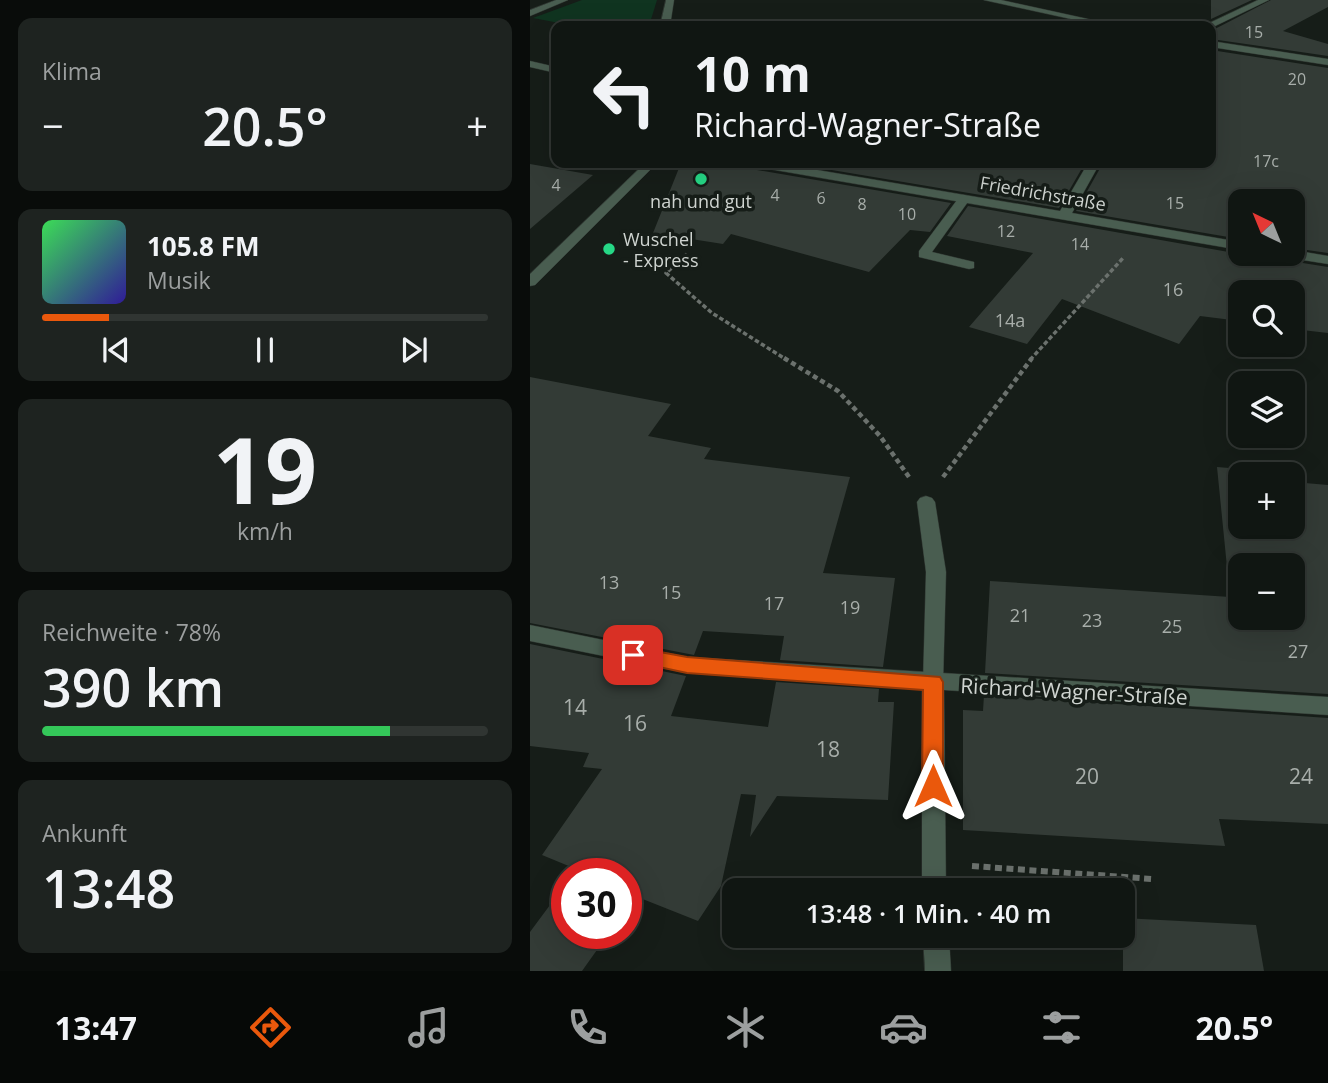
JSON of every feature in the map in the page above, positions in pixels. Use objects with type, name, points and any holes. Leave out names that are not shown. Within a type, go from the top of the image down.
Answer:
[{"type":"street","points":[[530,13],[564,0]]},
{"type":"street","points":[[666,21],[670,0]]},
{"type":"street","points":[[988,0],[1091,21]]},
{"type":"street","points":[[1216,22],[1266,0]]},
{"type":"street","points":[[1216,45],[1328,62]]},
{"type":"street","points":[[530,64],[551,69]]},
{"type":"street","points":[[530,282],[646,168]]},
{"type":"street","name":"Friedrichstraße","points":[[786,168],[1228,244]]},
{"type":"street","points":[[1064,216],[1091,168]]},
{"type":"street","points":[[964,199],[924,254],[969,265]]},
{"type":"street","points":[[1305,256],[1328,260]]},
{"type":"street","points":[[926,502],[936,572],[933,682],[934,878]]},
{"type":"street","name":"Richard-Wagner-Straße","points":[[530,632],[552,639],[687,665],[1328,706]]},
{"type":"street","points":[[937,948],[938,971]]},
{"type":"path","points":[[687,254],[666,273],[711,313],[838,391],[880,436],[926,502],[978,424],[1104,278],[1150,232]]},
{"type":"path","points":[[933,863],[1152,880]]},
{"type":"green space","points":[[582,0],[657,0],[651,21],[551,21],[533,18]]},
{"type":"building","points":[[1211,0],[1252,0],[1211,19]]},
{"type":"building","points":[[1271,0],[1328,0],[1328,7],[1283,31],[1328,44],[1328,56],[1216,40],[1216,28]]},
{"type":"building","points":[[1216,51],[1328,68],[1328,253],[1305,250],[1305,189],[1228,189],[1228,237],[1076,211],[1100,168],[1216,168]]},
{"type":"building","points":[[530,164],[593,175],[530,229]]},
{"type":"building","points":[[679,168],[755,168],[951,203],[930,232],[910,230],[869,272],[731,234],[723,244],[653,233]]},
{"type":"building","points":[[820,168],[1082,168],[1059,208]]},
{"type":"building","points":[[968,206],[1228,252],[1228,266],[1305,266],[1305,263],[1328,267],[1328,333],[1305,330],[1305,280],[1228,280],[1228,320],[1200,316],[1179,344],[1062,299],[1027,344],[969,327],[1033,253],[947,236]]},
{"type":"building","points":[[530,377],[671,404],[648,436],[711,448],[704,459],[850,477],[823,573],[895,578],[883,667],[780,660],[784,636],[703,631],[694,655],[530,623]]},
{"type":"building","points":[[1217,467],[1228,468],[1228,539],[1305,539],[1305,483],[1328,485],[1328,694],[985,673],[990,581],[1228,597],[1228,630],[1305,630],[1305,553],[1228,553],[1228,577]]},
{"type":"building","points":[[530,644],[686,676],[671,716],[768,727],[776,682],[879,689],[878,702],[894,702],[888,800],[777,796],[750,837],[756,795],[741,794],[721,886],[698,921],[642,899],[642,858],[551,859],[542,855],[602,769],[583,767],[589,753],[530,746]]},
{"type":"building","points":[[984,695],[1328,718],[1328,824],[1219,819],[1225,846],[963,830],[963,710],[983,711]]},
{"type":"building","points":[[551,904],[551,949],[598,949],[582,971],[530,971],[530,932]]},
{"type":"building","points":[[1135,919],[1256,925],[1264,971],[1123,971],[1123,948],[1135,948]]},
{"type":"place","name":"nah und gut","points":[[701,179]]},
{"type":"place","name":"Wuschel - Express","points":[[609,249]]},
{"type":"route","points":[[633,655],[687,665],[933,682],[933,786]]}]
